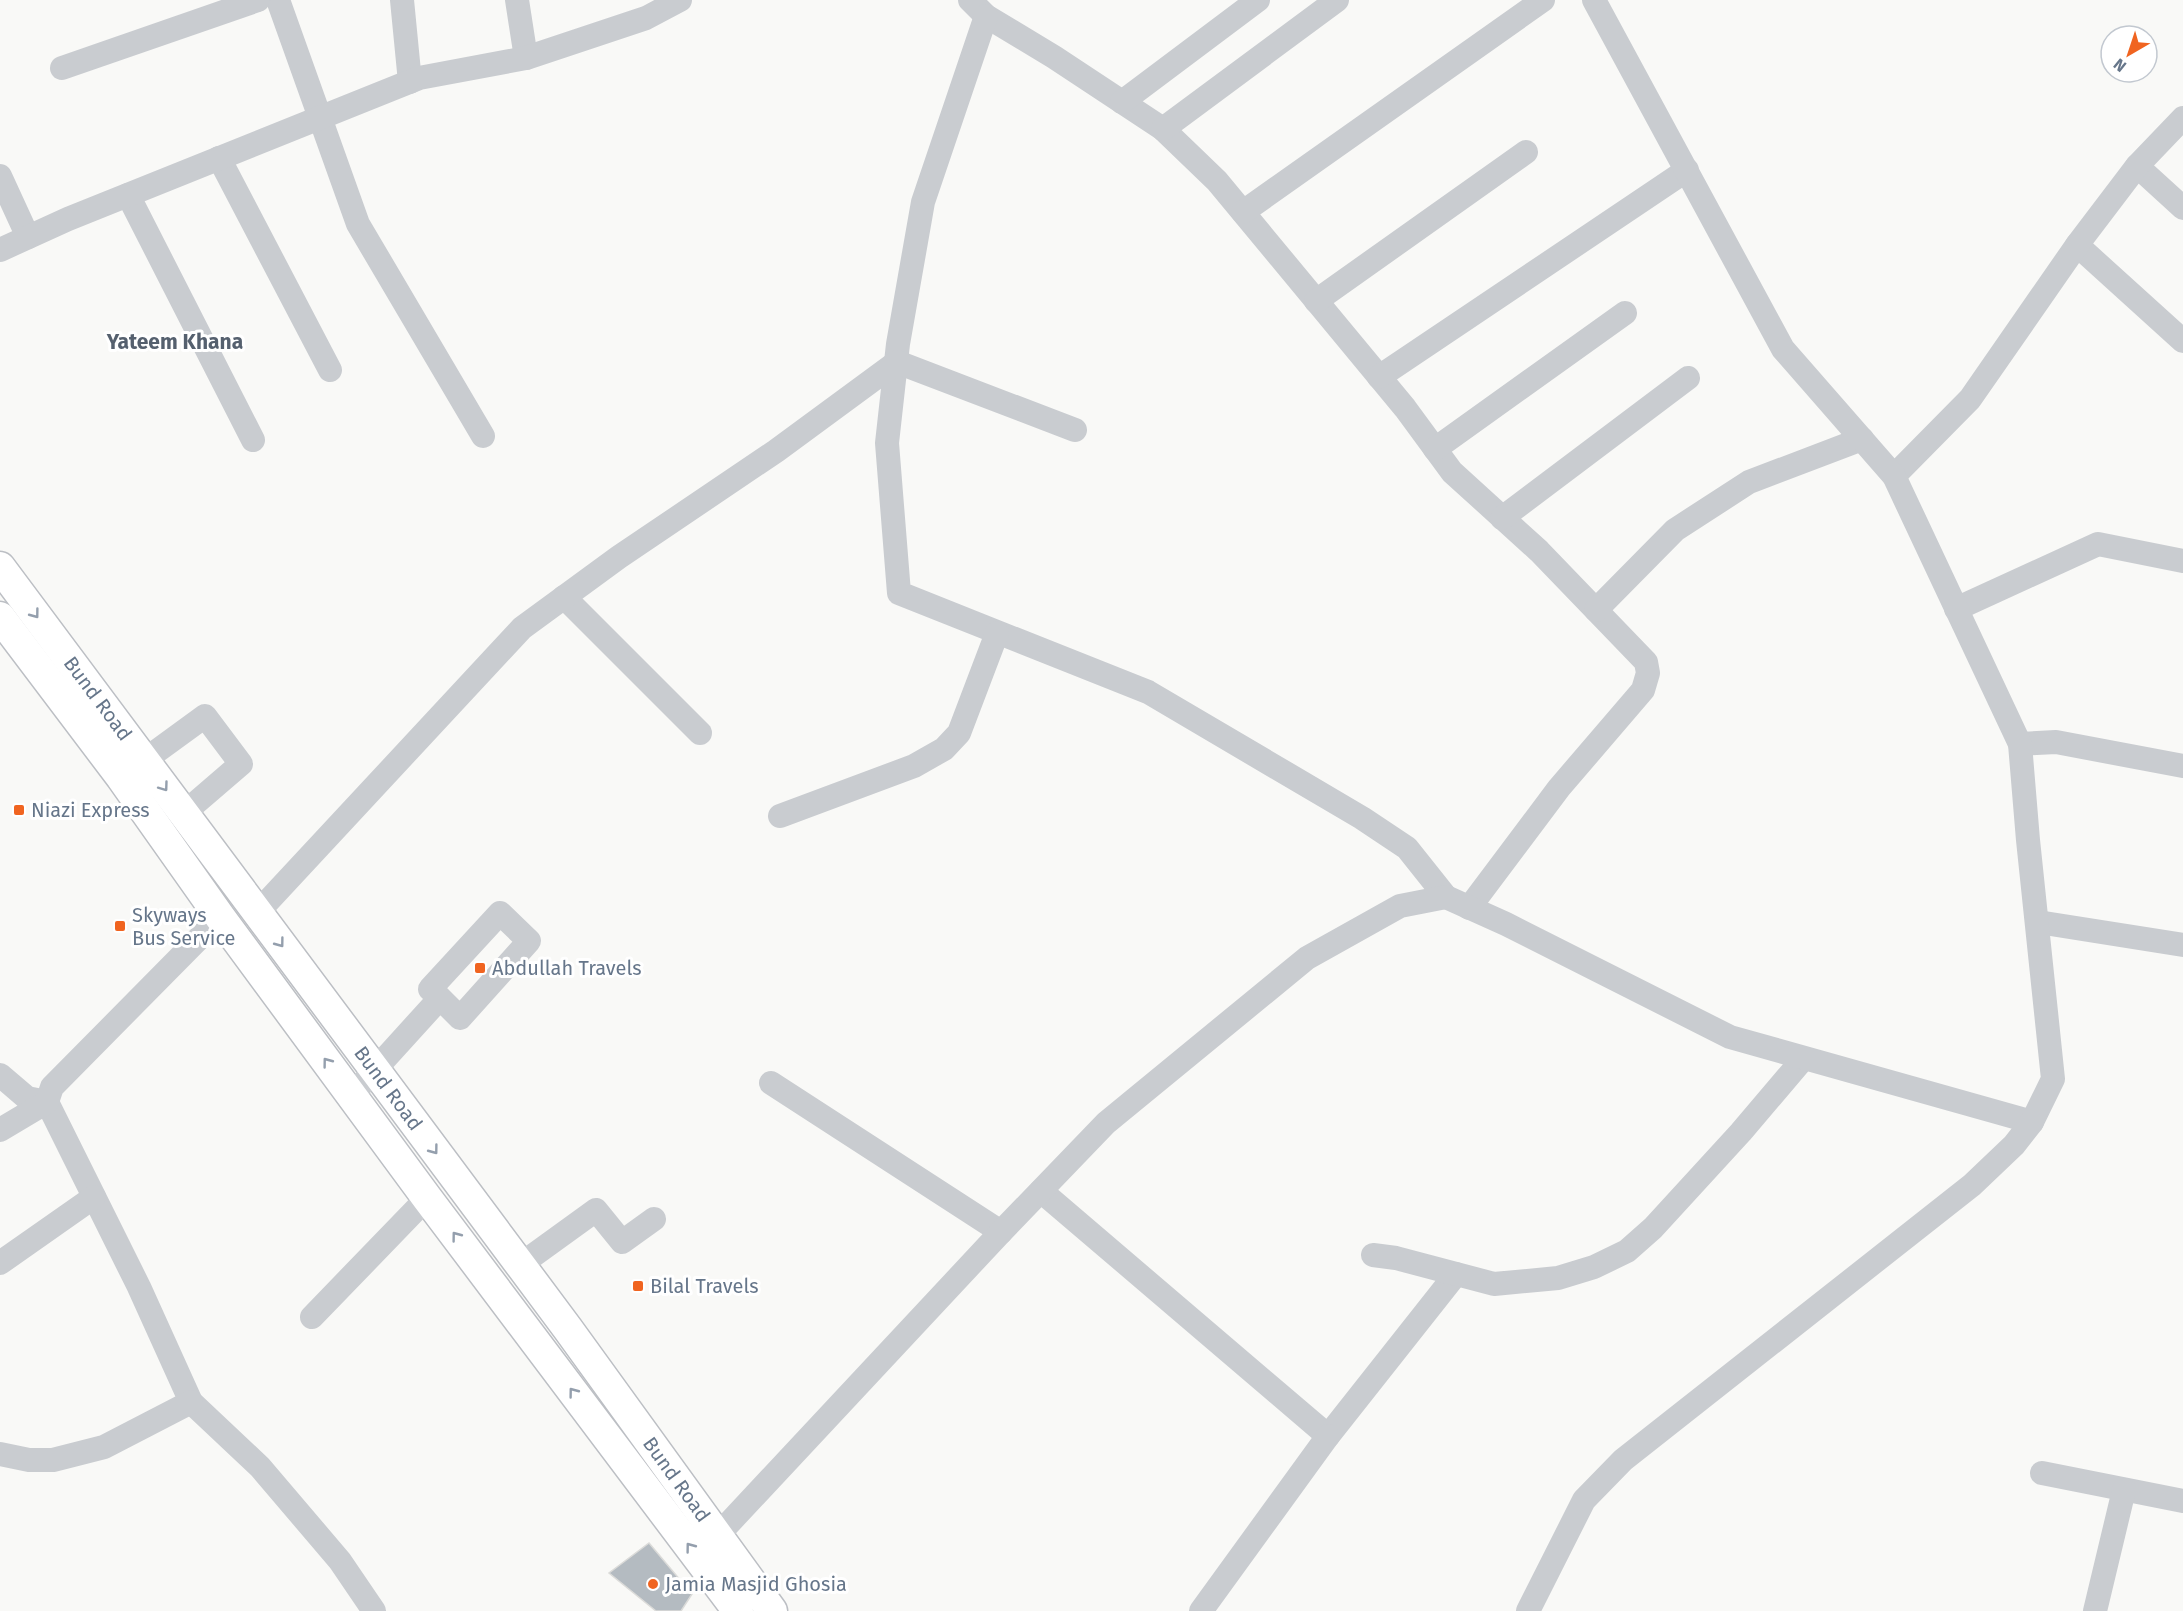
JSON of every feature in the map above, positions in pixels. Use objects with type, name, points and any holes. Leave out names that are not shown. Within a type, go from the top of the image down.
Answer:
[{"type":"main road","name":"Bund Road","points":[[0,567],[133,768],[220,917],[427,1198],[738,1611]]},
{"type":"main road","name":"Bund Road","points":[[0,617],[133,768],[184,813],[520,1265],[772,1611]]},
{"type":"street","points":[[62,68],[258,0]]},
{"type":"street","points":[[278,0],[358,224],[483,436]]},
{"type":"street","points":[[402,0],[410,82]]},
{"type":"street","points":[[517,0],[526,58]]},
{"type":"street","points":[[0,250],[320,116],[419,78],[526,58],[645,9],[680,0]]},
{"type":"street","points":[[1122,102],[1258,0]]},
{"type":"street","points":[[1163,129],[1337,0]]},
{"type":"street","points":[[1243,212],[1544,0]]},
{"type":"street","points":[[1528,1611],[1584,1500],[1623,1460],[1972,1185],[2014,1145],[2032,1122],[2053,1079],[2020,744],[1894,476],[1783,349],[1594,0]]},
{"type":"street","points":[[1469,908],[1559,788],[1643,690],[1648,673],[1646,662],[1539,551],[1452,472],[1379,376],[1243,212],[1216,181],[1163,129],[978,8],[923,202],[897,362],[887,443],[899,593],[1148,692],[1362,818],[1407,849],[1446,897],[1730,1037],[2032,1122]]},
{"type":"street","points":[[1894,476],[1970,399],[2077,245],[2137,166],[2183,118]]},
{"type":"street","points":[[1316,301],[1526,152]]},
{"type":"street","points":[[219,158],[330,370]]},
{"type":"street","points":[[2137,166],[2183,208]]},
{"type":"street","points":[[1379,376],[1687,170]]},
{"type":"street","points":[[0,176],[28,237]]},
{"type":"street","points":[[128,195],[253,440]]},
{"type":"street","points":[[2077,245],[2183,341]]},
{"type":"street","points":[[1435,449],[1625,313]]},
{"type":"street","points":[[897,362],[1075,430]]},
{"type":"street","points":[[257,913],[522,628],[619,557],[776,451],[897,362]]},
{"type":"street","points":[[1502,518],[1688,378]]},
{"type":"street","points":[[1596,610],[1675,530],[1749,482],[1862,439]]},
{"type":"street","points":[[1956,609],[2098,544],[2183,561]]},
{"type":"street","points":[[564,597],[700,733]]},
{"type":"street","points":[[780,816],[914,766],[944,748],[959,733],[997,633]]},
{"type":"street","points":[[133,768],[205,716],[241,764],[184,813]]},
{"type":"street","points":[[2020,744],[2056,742],[2183,766]]},
{"type":"street","points":[[717,1536],[1000,1232],[1106,1123],[1306,958],[1400,906],[1446,897]]},
{"type":"street","points":[[0,1130],[46,1102],[52,1087],[220,917]]},
{"type":"street","points":[[2038,922],[2183,945]]},
{"type":"street","points":[[352,1095],[440,998]]},
{"type":"street","points":[[1373,1255],[1396,1258],[1494,1284],[1558,1278],[1594,1267],[1627,1251],[1677,1203],[1803,1059]]},
{"type":"street","points":[[0,1075],[27,1098],[46,1102]]},
{"type":"street","points":[[771,1083],[1000,1232]]},
{"type":"street","points":[[46,1102],[139,1287],[191,1402],[260,1467],[340,1561],[374,1611]]},
{"type":"street","points":[[1041,1191],[1328,1437]]},
{"type":"street","points":[[0,1263],[94,1197]]},
{"type":"street","points":[[312,1317],[427,1198]]},
{"type":"street","points":[[520,1265],[596,1210],[622,1242],[654,1219]]},
{"type":"street","points":[[1201,1611],[1328,1437],[1456,1274]]},
{"type":"street","points":[[0,1454],[29,1460],[53,1460],[104,1447],[191,1402]]},
{"type":"street","points":[[2042,1473],[2183,1501]]},
{"type":"street","points":[[2095,1611],[2124,1490]]},
{"type":"building","name":"Jamia Masjid Ghosia","points":[[649,1543],[692,1594],[681,1611],[656,1611],[609,1573]]},
{"type":"place","name":"Niazi Express","points":[[19,810]]},
{"type":"place","name":"Skyways Bus Service","points":[[120,926]]},
{"type":"place","name":"Abdullah Travels","points":[[480,968]]},
{"type":"place","name":"Bilal Travels","points":[[638,1286]]},
{"type":"place","name":"Jamia Masjid Ghosia","points":[[653,1584]]},
{"type":"district","name":"Yateem Khana","points":[[175,342]]}]
